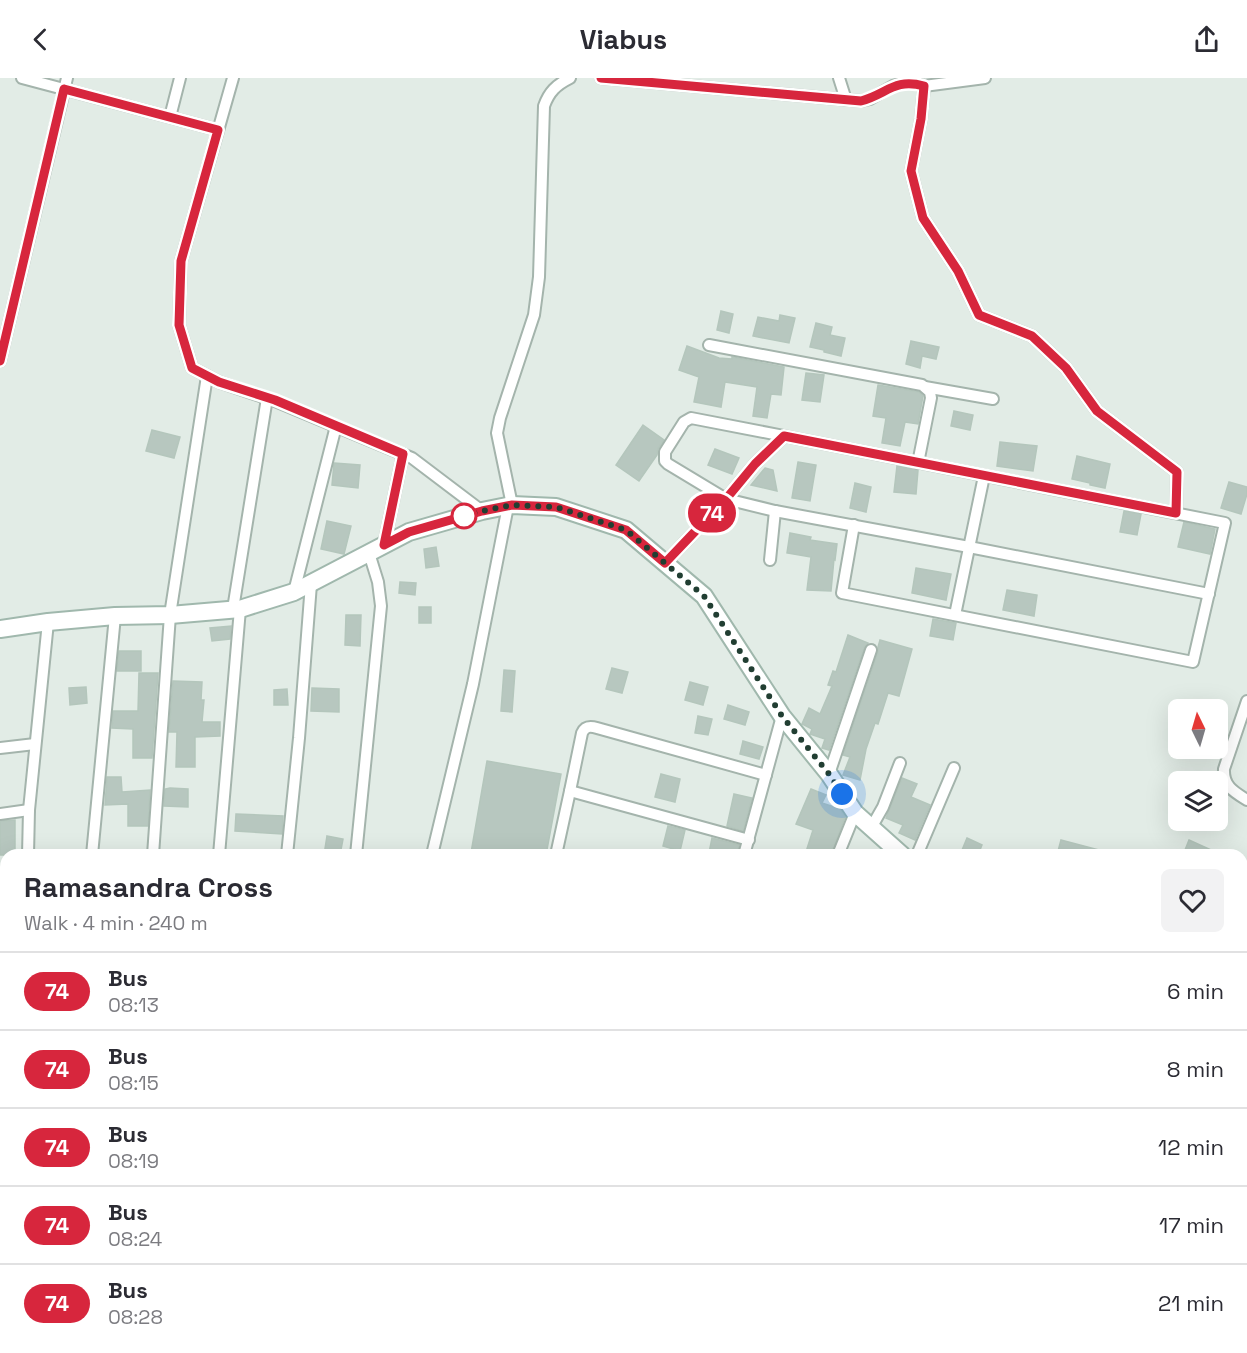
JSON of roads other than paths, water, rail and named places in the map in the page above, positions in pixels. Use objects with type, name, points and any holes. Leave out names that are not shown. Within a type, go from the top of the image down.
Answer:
[{"type":"main road","points":[[0,629],[115,616],[170,615],[236,609],[294,592],[409,532],[510,505],[556,507],[626,530],[704,596],[782,716],[829,774],[855,813],[895,849]]},
{"type":"street","points":[[22,78],[65,83],[218,130]]},
{"type":"street","points":[[170,117],[180,78]]},
{"type":"street","points":[[233,78],[181,261],[179,325],[192,368],[219,382],[267,398],[412,458],[482,511]]},
{"type":"street","points":[[433,849],[473,684],[510,505],[497,433],[534,315],[537,296],[544,106],[548,94],[570,78]]},
{"type":"street","points":[[601,78],[861,101],[903,83],[912,82],[924,86],[985,78]]},
{"type":"street","points":[[839,78],[846,100]]},
{"type":"street","points":[[0,361],[65,83]]},
{"type":"street","points":[[924,86],[921,119],[911,171],[923,218],[958,271],[979,315],[1032,336],[1066,368],[1097,411],[1177,472],[1176,513]]},
{"type":"street","points":[[709,345],[993,399]]},
{"type":"street","points":[[153,849],[170,615],[207,376]]},
{"type":"street","points":[[918,463],[931,398],[930,392],[925,387]]},
{"type":"street","points":[[219,849],[236,609],[267,398]]},
{"type":"street","points":[[854,525],[843,593],[1193,662],[1209,594],[1225,523],[696,418],[684,422],[665,452],[665,461],[668,464],[726,499],[775,511],[854,525],[1209,594]]},
{"type":"street","points":[[294,592],[336,426]]},
{"type":"street","points":[[665,563],[726,499],[755,464],[784,436]]},
{"type":"street","points":[[357,849],[381,606],[377,549],[403,454]]},
{"type":"street","points":[[955,615],[984,476]]},
{"type":"street","points":[[770,560],[775,511]]},
{"type":"street","points":[[288,849],[299,738],[310,584]]},
{"type":"street","points":[[93,849],[115,616]]},
{"type":"street","points":[[28,849],[29,810],[48,622]]},
{"type":"street","points":[[829,774],[871,650]]},
{"type":"street","points":[[1247,701],[1224,776],[1230,789],[1247,800]]},
{"type":"street","points":[[746,849],[782,716]]},
{"type":"street","points":[[560,849],[582,733],[586,728],[592,726],[766,775]]},
{"type":"street","points":[[0,748],[35,744]]},
{"type":"street","points":[[871,828],[883,807],[900,763]]},
{"type":"street","points":[[920,849],[954,768]]},
{"type":"street","points":[[570,791],[748,840]]},
{"type":"street","points":[[0,814],[29,810]]},
{"type":"street","points":[[840,849],[855,813]]}]
